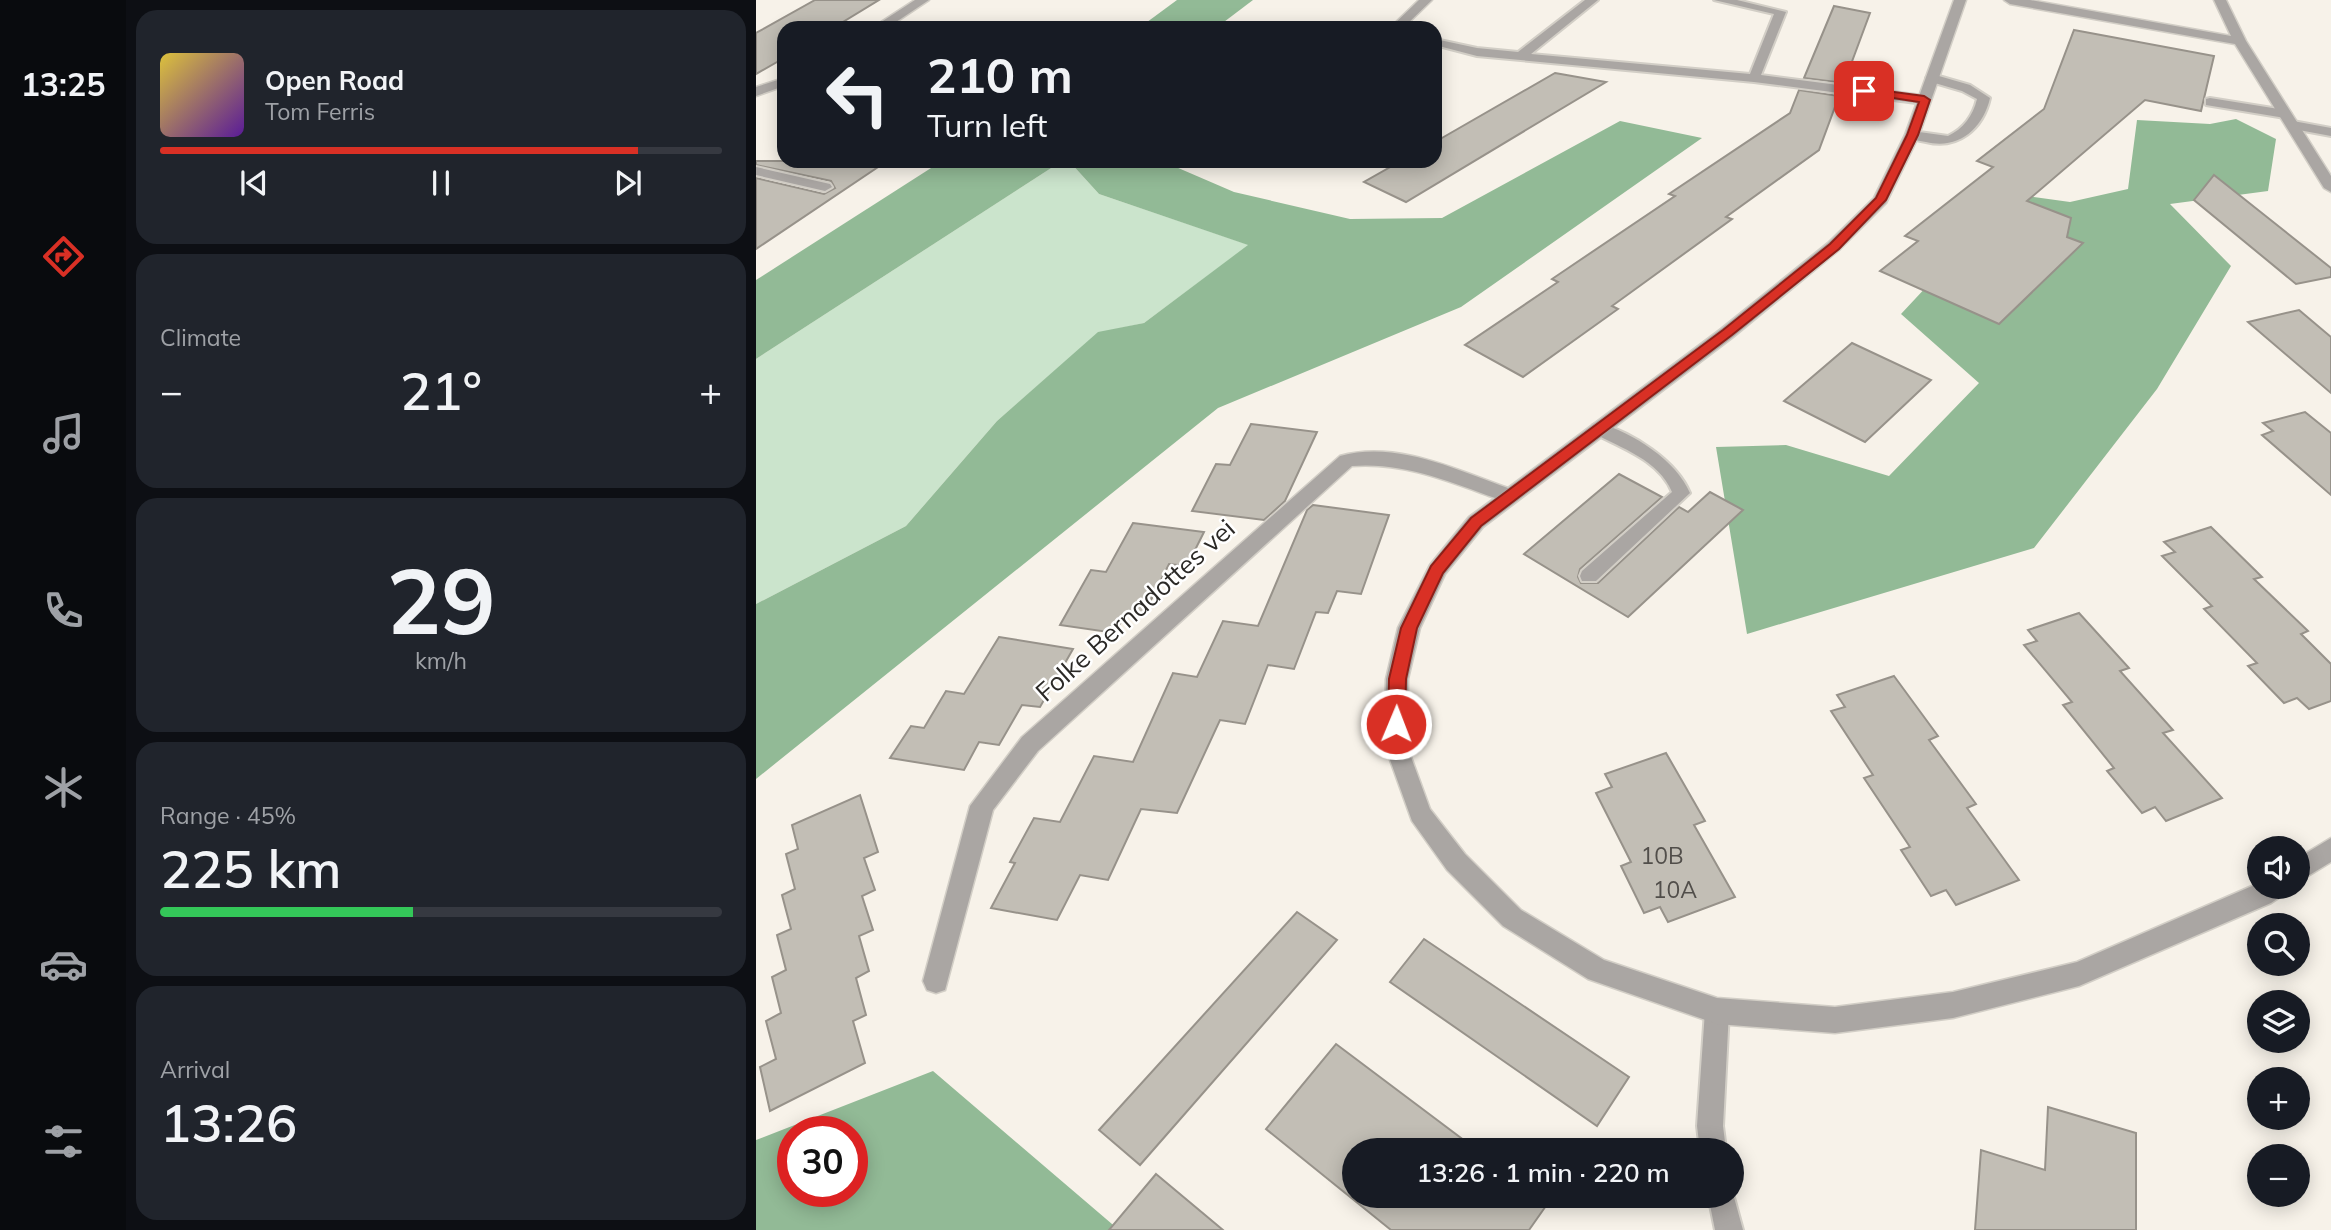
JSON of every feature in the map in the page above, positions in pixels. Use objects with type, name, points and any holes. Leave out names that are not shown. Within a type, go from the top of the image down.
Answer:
[{"type":"street","points":[[889,21],[923,0]]},
{"type":"street","points":[[1403,21],[1426,0]]},
{"type":"street","points":[[1960,0],[1912,135],[1881,200],[1834,246],[1727,333],[1476,522],[1437,570],[1409,628],[1397,679],[1396,746],[1420,814],[1456,862],[1512,918],[1597,970],[1717,1011],[1835,1020],[1953,1005],[2079,974],[2253,899]]},
{"type":"street","points":[[2010,0],[2240,41]]},
{"type":"street","points":[[2220,0],[2240,41],[2331,188]]},
{"type":"street","points":[[756,92],[777,84]]},
{"type":"street","name":"Folke Bernadottes vei","points":[[936,981],[982,806],[1030,744],[1347,460],[1373,456],[1410,461],[1510,496]]},
{"type":"street","points":[[2310,863],[2331,849]]},
{"type":"lane","points":[[1522,55],[1591,0]]},
{"type":"lane","points":[[1720,0],[1780,12],[1754,78]]},
{"type":"lane","points":[[1442,43],[1477,52],[1754,78],[1924,100]]},
{"type":"lane","points":[[1912,135],[1944,141],[1957,137],[1983,111],[1984,98],[1966,88],[1932,78]]},
{"type":"lane","points":[[2210,102],[2331,132]]},
{"type":"lane","points":[[756,171],[825,187]]},
{"type":"lane","points":[[1589,576],[1681,493],[1678,482],[1667,469],[1598,429]]},
{"type":"lane","points":[[1712,1138],[1717,1011]]},
{"type":"lane","points":[[1724,1208],[1729,1230]]},
{"type":"green space","points":[[1177,0],[1253,0],[1225,21],[1148,21]]},
{"type":"green space","points":[[2236,119],[2276,139],[2268,191],[2170,204],[2231,266],[2157,389],[2034,548],[1747,634],[1716,447],[1786,445],[1889,476],[1979,383],[1901,314],[2013,194],[2070,202],[2128,189],[2137,120],[2210,124]]},
{"type":"green space","points":[[1620,121],[1702,138],[1461,307],[1218,408],[756,779],[756,604],[906,526],[997,421],[1098,332],[1144,323],[1248,245],[1099,194],[1075,168],[1178,168],[1234,192],[1350,219],[1442,218]]},
{"type":"green space","points":[[931,168],[1051,168],[756,359],[756,280]]},
{"type":"green space","points":[[1051,168],[1075,168],[1099,194],[1249,245],[1144,323],[1098,333],[997,421],[906,526],[756,604],[756,359]]},
{"type":"green space","points":[[933,1071],[1119,1230],[756,1230],[756,1140],[777,1132],[777,1207],[868,1207],[868,1116],[818,1116]]},
{"type":"building","points":[[815,0],[879,0],[844,21],[777,21]]},
{"type":"building","points":[[1834,6],[1870,13],[1844,83],[1804,78]]},
{"type":"building","points":[[777,21],[777,62],[756,74],[756,33]]},
{"type":"building","points":[[2074,30],[2214,56],[2201,111],[2145,100],[2027,201],[2071,218],[2067,237],[2083,243],[1999,324],[1880,271],[1918,241],[1905,236],[1993,167],[1977,161],[2044,109]]},
{"type":"building","points":[[1555,73],[1606,82],[1406,202],[1364,182],[1389,168],[1442,168],[1442,138]]},
{"type":"building","points":[[1799,90],[1839,96],[1819,150],[1726,217],[1732,219],[1612,306],[1618,309],[1523,377],[1465,345],[1558,282],[1552,279],[1675,196],[1669,194],[1790,113]]},
{"type":"building","points":[[756,161],[777,161],[777,168],[877,168],[756,249],[756,178],[824,194],[835,188],[831,181],[756,165]]},
{"type":"building","points":[[2214,175],[2331,268],[2331,277],[2296,284],[2194,200]]},
{"type":"building","points":[[2299,310],[2331,337],[2331,393],[2248,322]]},
{"type":"building","points":[[1852,343],[1931,380],[1865,442],[1784,401]]},
{"type":"building","points":[[2305,412],[2331,433],[2331,495],[2262,435],[2273,431],[2263,423]]},
{"type":"building","points":[[1251,424],[1317,432],[1285,501],[1264,520],[1192,511],[1216,464],[1230,465]]},
{"type":"building","points":[[1619,474],[1662,497],[1580,569],[1578,577],[1581,583],[1598,583],[1679,507],[1688,512],[1710,492],[1743,510],[1628,617],[1524,554]]},
{"type":"building","points":[[1313,505],[1389,515],[1361,594],[1337,591],[1328,613],[1316,612],[1294,669],[1268,665],[1245,724],[1220,720],[1177,813],[1141,809],[1108,880],[1080,875],[1057,920],[991,908],[1015,863],[1010,862],[1034,818],[1060,822],[1094,756],[1133,762],[1173,673],[1197,677],[1223,621],[1258,626],[1307,510]]},
{"type":"building","points":[[1133,523],[1204,532],[1187,566],[1169,564],[1144,614],[1126,612],[1115,633],[1060,625],[1091,570],[1106,572]]},
{"type":"building","points":[[2211,527],[2262,577],[2254,579],[2308,631],[2301,634],[2331,664],[2331,701],[2309,709],[2297,698],[2284,703],[2248,666],[2257,663],[2204,609],[2212,606],[2162,556],[2175,552],[2164,542]]},
{"type":"building","points":[[2079,613],[2129,668],[2120,671],[2173,730],[2163,733],[2222,798],[2166,821],[2155,807],[2142,813],[2107,771],[2114,768],[2063,705],[2072,702],[2024,645],[2037,641],[2028,630]]},
{"type":"building","points":[[999,637],[1073,649],[1040,707],[1022,705],[999,745],[979,742],[964,770],[890,758],[911,726],[924,728],[946,691],[964,694]]},
{"type":"building","points":[[1894,676],[1938,736],[1929,740],[1976,804],[1967,808],[2019,880],[1956,905],[1946,890],[1931,896],[1901,850],[1910,847],[1864,778],[1873,775],[1831,711],[1845,707],[1837,695]]},
{"type":"building","points":[[1666,753],[1705,821],[1694,825],[1735,897],[1668,922],[1660,907],[1644,913],[1621,866],[1631,862],[1596,793],[1612,787],[1605,774]]},
{"type":"building","points":[[860,795],[878,852],[864,858],[875,890],[862,896],[873,930],[859,936],[869,971],[856,978],[866,1015],[853,1021],[865,1063],[770,1111],[760,1067],[776,1059],[766,1021],[781,1013],[772,977],[786,970],[777,935],[791,929],[782,895],[795,889],[786,854],[798,849],[792,825]]},
{"type":"building","points":[[1297,912],[1337,940],[1140,1165],[1099,1130]]},
{"type":"building","points":[[1424,939],[1629,1077],[1597,1126],[1390,982]]},
{"type":"building","points":[[1336,1044],[1461,1138],[1342,1138],[1342,1190],[1266,1129]]},
{"type":"building","points":[[2048,1107],[2136,1133],[2136,1230],[1975,1230],[1981,1150],[2045,1170]]},
{"type":"building","points":[[1156,1174],[1223,1230],[1109,1230]]},
{"type":"building","points":[[1364,1208],[1544,1208],[1529,1230],[1391,1230]]},
{"type":"route","points":[[1396,724],[1397,679],[1409,628],[1437,570],[1476,522],[1727,333],[1834,246],[1881,200],[1912,135],[1924,100],[1864,91]]}]
